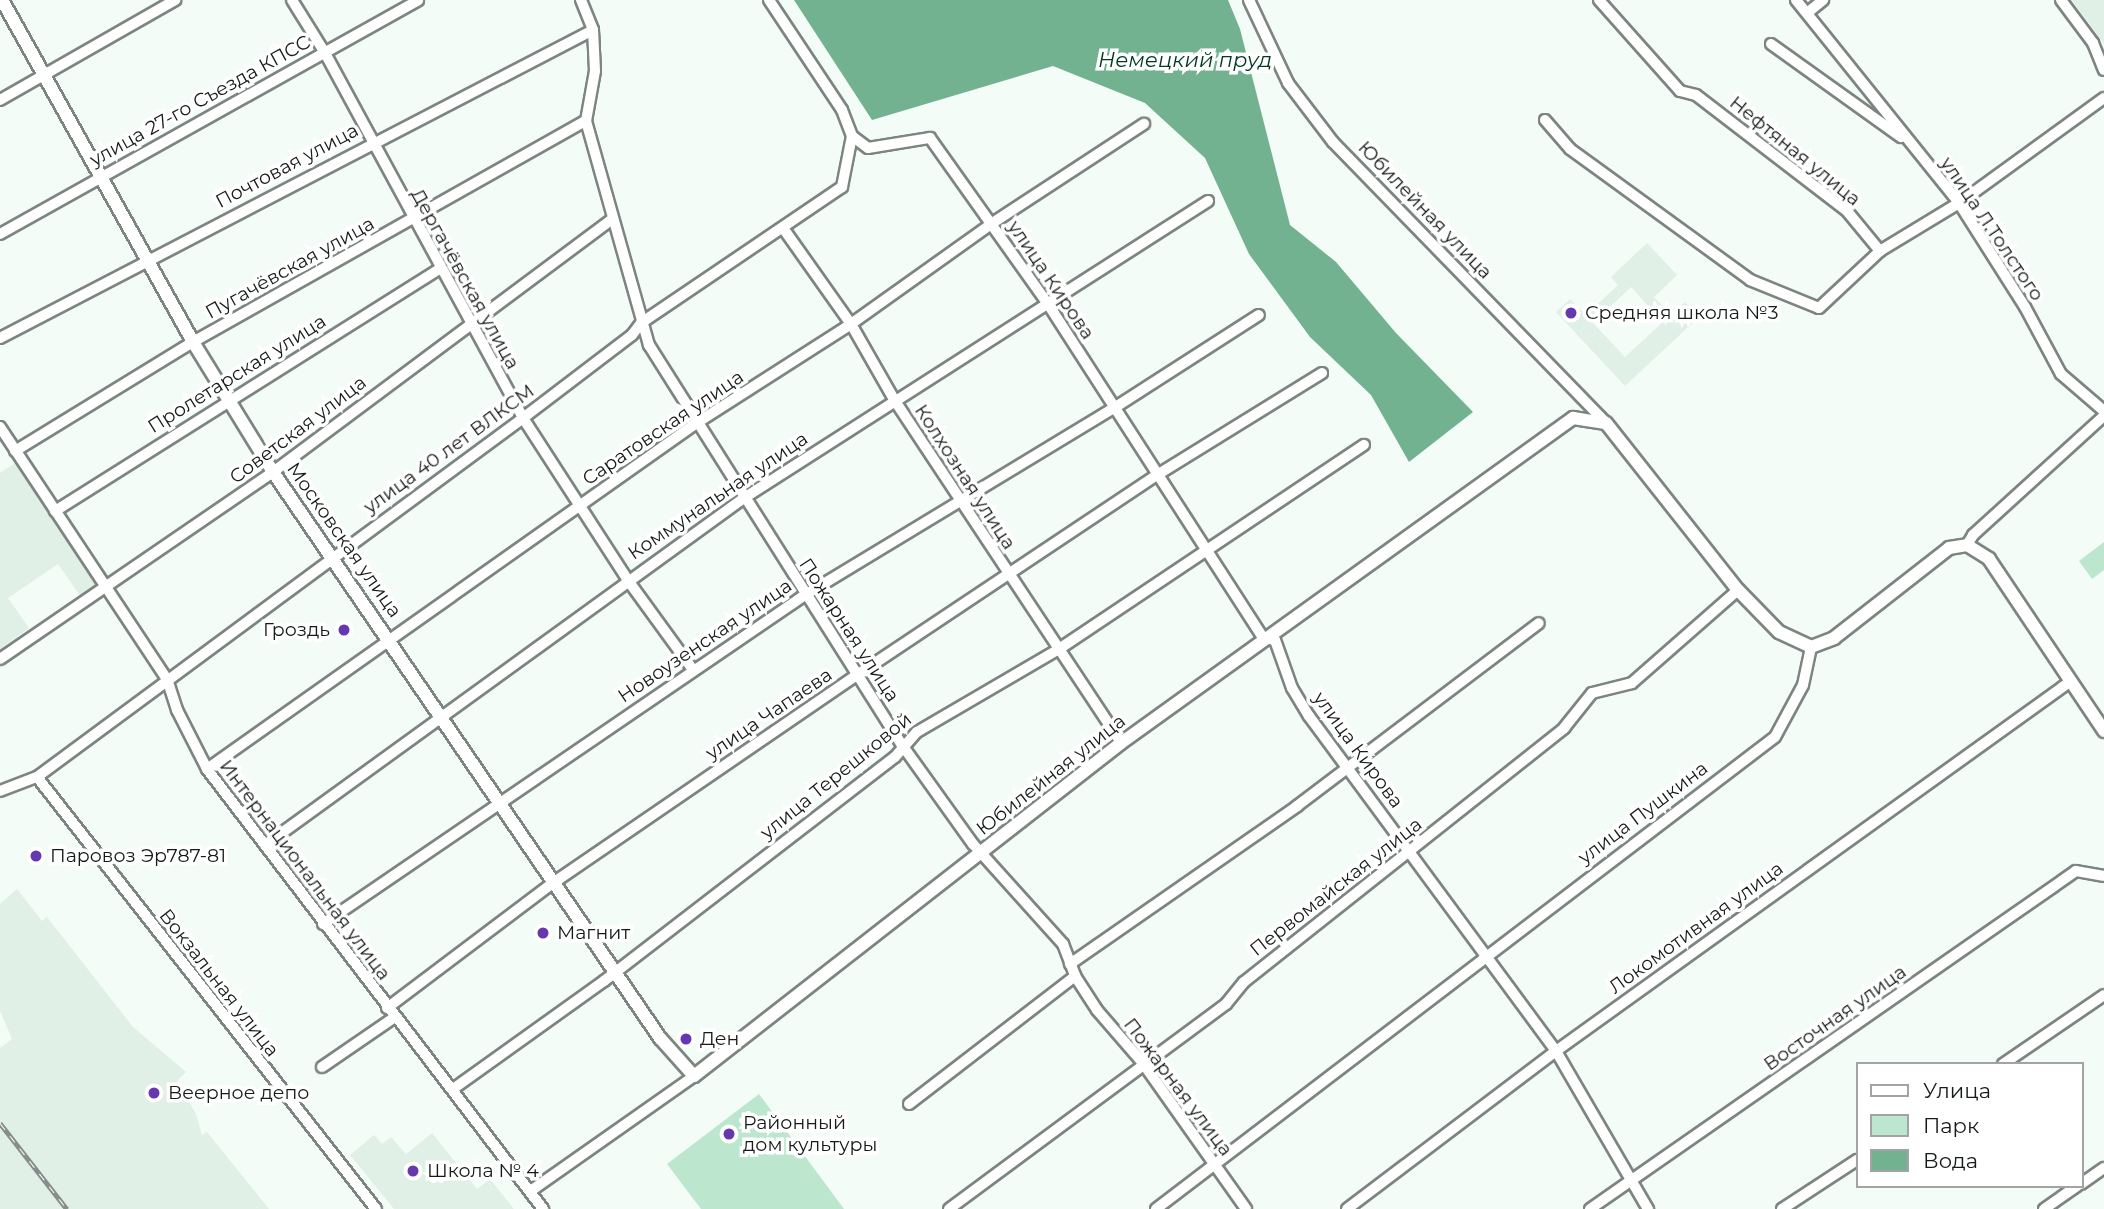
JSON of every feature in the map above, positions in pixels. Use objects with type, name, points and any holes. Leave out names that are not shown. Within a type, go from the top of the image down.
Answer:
[{"type":"main road","name":"Московская улица","points":[[2,0],[193,342],[273,472],[660,1038],[694,1076]]},
{"type":"main road","name":"Юбилейная улица","points":[[694,1076],[982,855],[1121,743],[1263,638],[1573,418],[1606,423],[1738,590],[1779,632],[1811,648]]},
{"type":"main road","points":[[1811,648],[1834,638],[1949,548],[1967,545],[1989,559],[2104,730]]},
{"type":"street","points":[[0,100],[175,0]]},
{"type":"street","name":"Дергачёвская улица","points":[[292,0],[325,52],[412,219],[523,418],[627,579],[693,670]]},
{"type":"street","name":"улица 27-го Съезда КПСС","points":[[0,234],[418,0]]},
{"type":"street","name":"Пожарная улица","points":[[581,0],[593,30],[595,71],[586,121],[611,220],[649,345],[902,745],[982,855],[1063,944],[1075,976],[1097,1010],[1142,1062],[1246,1209]]},
{"type":"street","points":[[769,0],[842,110],[852,136]]},
{"type":"street","name":"Юбилейная улица","points":[[1249,0],[1288,83],[1333,142],[1606,423]]},
{"type":"street","name":"Нефтяная улица","points":[[1599,0],[1680,91],[1696,94],[1847,211],[1880,251]]},
{"type":"street","name":"улица Л.Толстого","points":[[1796,0],[1959,203],[2025,307],[2061,374],[2104,414]]},
{"type":"street","points":[[1807,13],[1823,0]]},
{"type":"street","points":[[2061,0],[2093,44],[2104,70]]},
{"type":"street","name":"Почтовая улица","points":[[0,338],[372,142],[593,30]]},
{"type":"street","points":[[1771,44],[1913,146]]},
{"type":"street","points":[[1545,120],[1570,149],[1750,280],[1800,303],[1819,308],[1880,251],[1959,203],[2104,98]]},
{"type":"street","name":"Пугачёвская улица","points":[[15,451],[193,342],[586,121]]},
{"type":"street","name":"Саратовская улица","points":[[207,769],[698,422],[851,324],[992,224],[1144,124]]},
{"type":"street","name":"улица Кирова","points":[[852,136],[867,148],[930,138],[1048,304],[1263,638],[1275,640],[1292,688],[1556,1051],[1648,1209]]},
{"type":"street","name":"улица 40 лет ВЛКСМ","points":[[0,791],[37,777],[167,679],[251,621],[331,556],[523,418],[632,335],[641,323],[842,187],[852,136]]},
{"type":"street","name":"Коммунальная улица","points":[[265,845],[439,715],[744,498],[1208,201]]},
{"type":"street","name":"Советская улица","points":[[0,659],[273,472],[469,323],[611,220]]},
{"type":"street","name":"Колхозная улица","points":[[783,228],[851,324],[895,401],[1121,743]]},
{"type":"street","name":"Пролетарская улица","points":[[55,511],[227,400],[440,269]]},
{"type":"street","name":"Новоузенская улица","points":[[323,924],[805,594],[1114,408],[1259,315]]},
{"type":"street","name":"улица Чапаева","points":[[387,1008],[554,883],[857,675],[1157,475],[1322,373]]},
{"type":"street","points":[[1967,545],[1973,534],[2104,414]]},
{"type":"street","name":"Интернациональная улица","points":[[0,426],[167,679],[177,710],[207,769],[387,1008],[532,1190],[544,1209]]},
{"type":"street","name":"улица Терешковой","points":[[453,1089],[604,981],[613,970],[895,757],[902,745],[917,732],[1059,649],[1364,445]]},
{"type":"street","name":"Первомайская улица","points":[[948,1209],[1142,1062],[1226,1004],[1244,982],[1564,728],[1592,693],[1632,683],[1738,590]]},
{"type":"street","points":[[1070,964],[1297,806],[1348,764],[1539,623]]},
{"type":"street","name":"улица Пушкина","points":[[1156,1209],[1215,1166],[1319,1082],[1775,737],[1803,685],[1811,648]]},
{"type":"street","name":"Локомотивная улица","points":[[1346,1209],[1556,1051],[2071,681]]},
{"type":"street","name":"Вокзальная улица","points":[[37,777],[376,1209]]},
{"type":"street","name":"Восточная улица","points":[[1590,1209],[2076,871],[2104,876]]},
{"type":"street","points":[[909,1104],[1075,976]]},
{"type":"street","points":[[2006,1062],[2104,995]]},
{"type":"street","points":[[322,1067],[395,1017]]},
{"type":"street","name":"Юбилейная улица","points":[[532,1190],[694,1076]]},
{"type":"street","points":[[1782,1209],[1856,1161]]},
{"type":"street","points":[[2083,1182],[2104,1168]]},
{"type":"street","points":[[2044,1209],[2075,1188]]},
{"type":"shaded area","points":[[2072,0],[2104,0],[2104,44]]},
{"type":"shaded area","name":"Средняя школа №3","points":[[1647,243],[1677,275],[1654,297],[1671,315],[1685,302],[1699,317],[1625,386],[1556,312],[1570,299],[1586,315],[1618,285],[1611,277]],"holes":[[[1631,287],[1663,322],[1625,357],[1593,323]]]},
{"type":"shaded area","points":[[18,461],[100,583],[81,597],[58,564],[8,598],[29,628],[0,649],[0,473]]},
{"type":"shaded area","points":[[17,889],[42,921],[47,917],[133,1027],[186,1072],[177,1081],[196,1114],[202,1135],[207,1132],[269,1209],[0,1209],[0,1048],[12,1039],[0,1011],[0,904]]},
{"type":"shaded area","name":"Школа № 4","points":[[432,1133],[477,1189],[490,1179],[514,1209],[394,1209],[350,1155],[374,1135],[382,1144],[391,1137],[406,1154]]},
{"type":"green space","points":[[2104,542],[2104,570],[2092,579],[2079,561]]},
{"type":"green space","points":[[759,1094],[844,1209],[701,1209],[667,1164]]},
{"type":"water","name":"Немецкий пруд","points":[[794,0],[1228,0],[1240,29],[1290,225],[1336,262],[1396,333],[1473,412],[1409,462],[1371,395],[1310,337],[1249,254],[1205,158],[1145,103],[1053,66],[872,120]]},
{"type":"railway","points":[[0,1123],[67,1209]]},
{"type":"place","name":"Средняя школа №3","points":[[1571,313]]},
{"type":"place","name":"Гроздь","points":[[344,630]]},
{"type":"place","name":"Паровоз Эр787-81","points":[[36,856]]},
{"type":"place","name":"Магнит","points":[[543,933]]},
{"type":"place","name":"Ден","points":[[686,1039]]},
{"type":"place","name":"Веерное депо","points":[[154,1093]]},
{"type":"place","name":"Районный дом культуры","points":[[729,1134]]},
{"type":"place","name":"Школа № 4","points":[[413,1171]]}]
